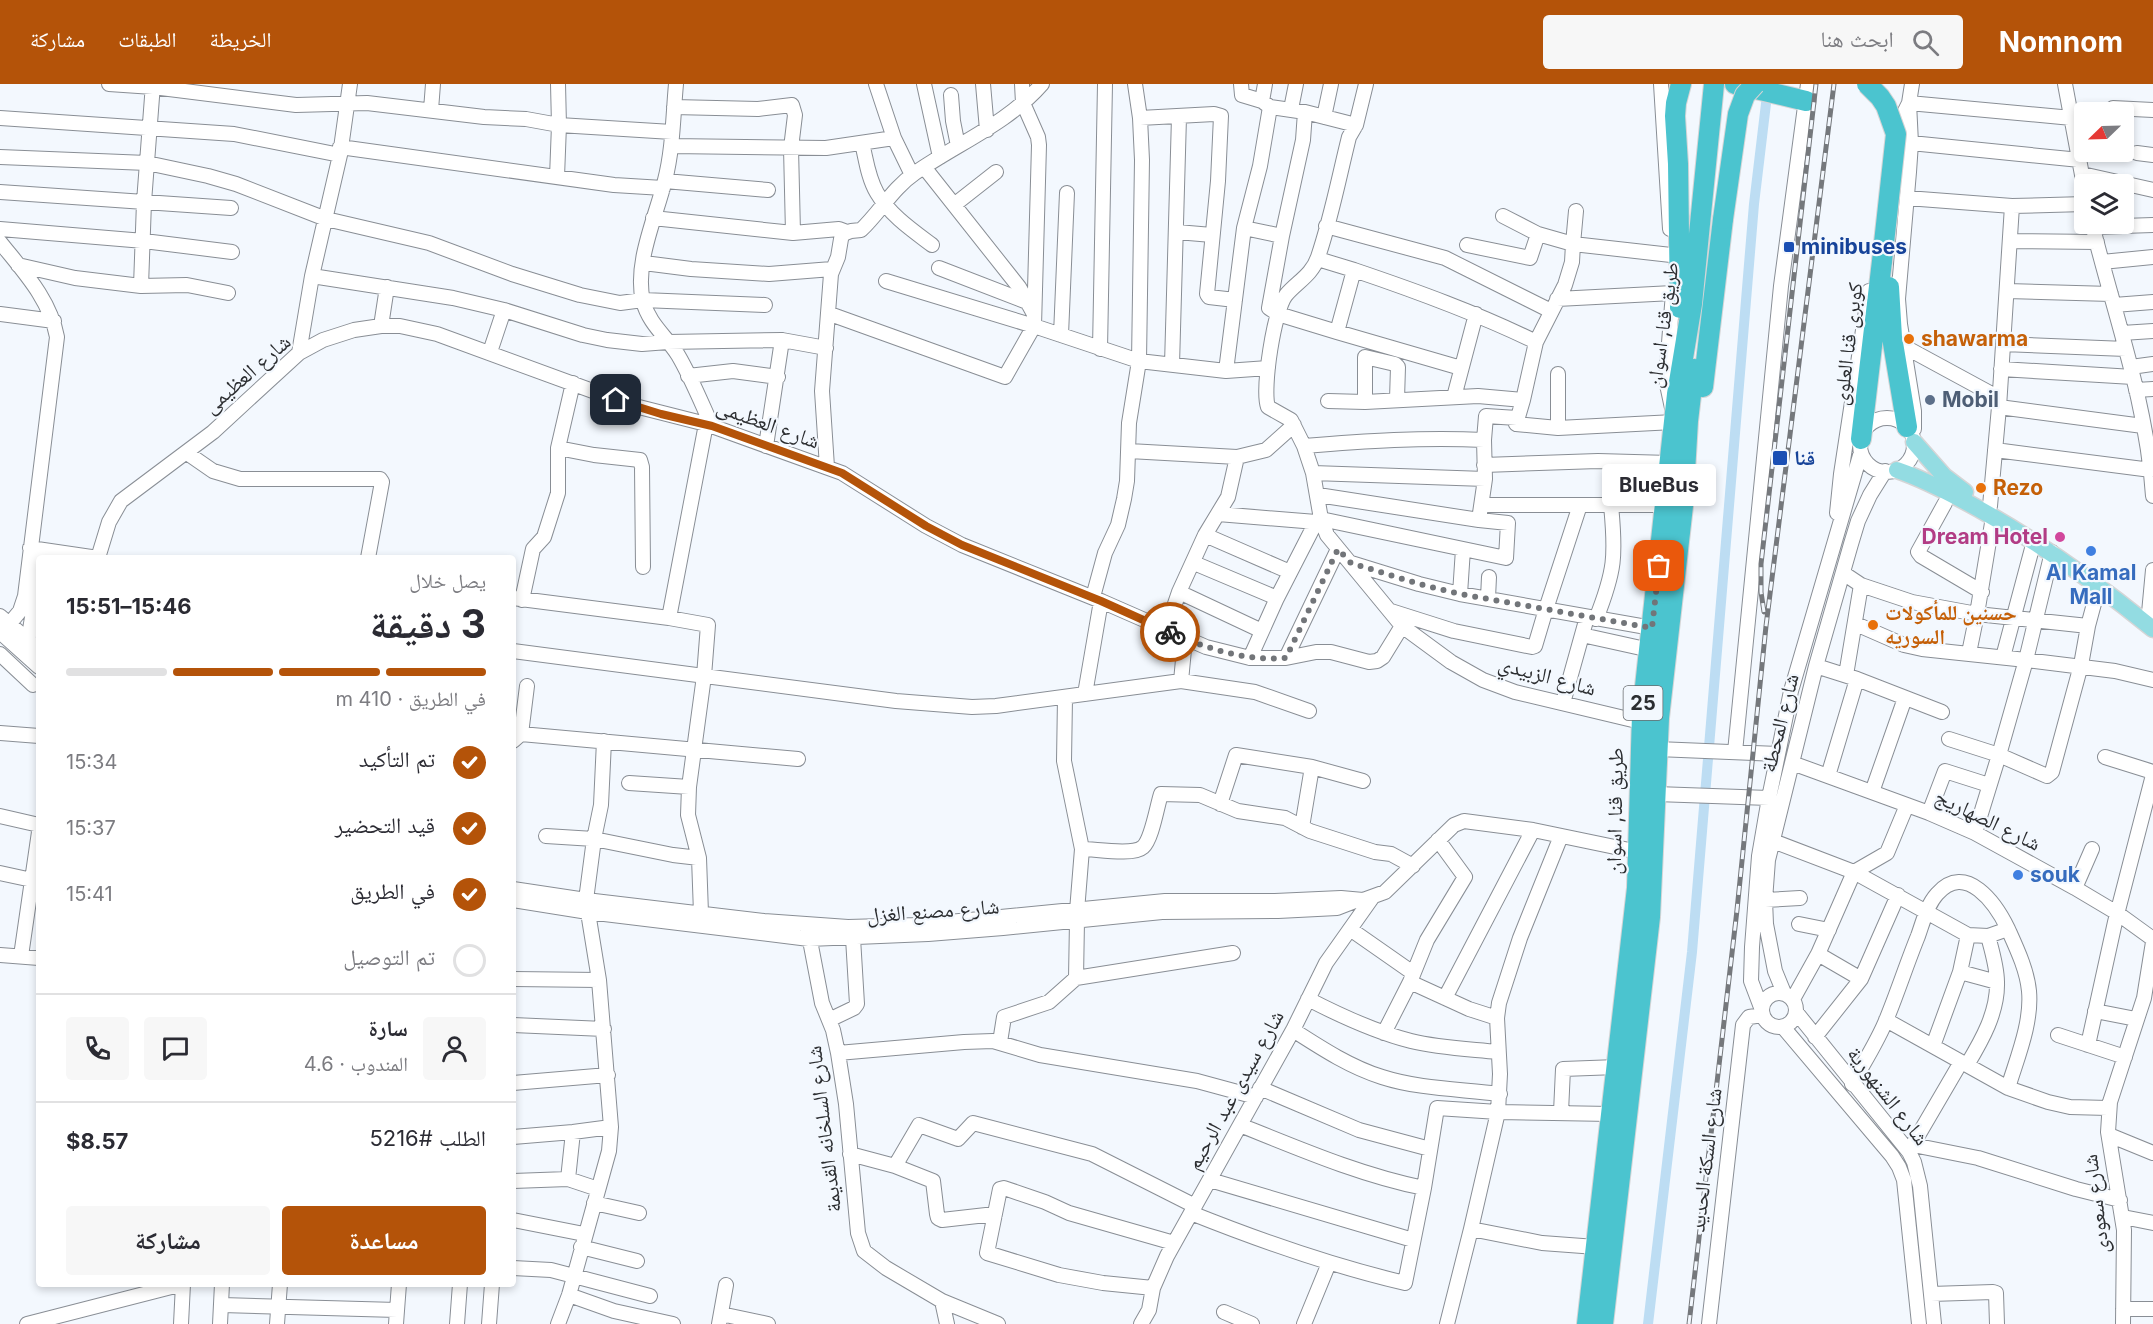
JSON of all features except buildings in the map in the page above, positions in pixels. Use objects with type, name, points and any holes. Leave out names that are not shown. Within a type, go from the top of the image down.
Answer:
[{"type":"highway","points":[[1680,373],[1676,103],[1681,84]]},
{"type":"highway","name":"طريق قنا, اسوان","points":[[1603,1324],[1650,917],[1657,749],[1683,506],[1679,419],[1680,373],[1691,311],[1714,84]]},
{"type":"highway","name":"طريق قنا, اسوان","points":[[1587,1324],[1637,888],[1641,722],[1670,463],[1679,419],[1728,84]]},
{"type":"highway","points":[[1735,84],[1803,95]]},
{"type":"highway","name":"كوبرى قنا العلوى","points":[[1867,84],[1886,106],[1896,134],[1886,261],[1889,306],[1911,436]]},
{"type":"highway","name":"كوبرى قنا العلوى","points":[[1861,446],[1886,261],[1905,144],[1902,117],[1882,84]]},
{"type":"highway","points":[[1679,419],[1694,414],[1701,400],[1738,114],[1746,95],[1756,86]]},
{"type":"main road","points":[[1911,436],[1944,476],[1992,512],[2152,620]]},
{"type":"main road","points":[[1891,471],[1937,486],[2064,549],[2152,620]]},
{"type":"street","points":[[109,84],[153,86],[296,105],[348,104],[431,110],[484,117],[526,118],[559,125],[671,139],[791,148],[826,148],[894,138]]},
{"type":"street","points":[[299,353],[312,276],[340,151],[350,84]]},
{"type":"street","points":[[431,110],[433,84]]},
{"type":"street","points":[[557,177],[558,84]]},
{"type":"street","points":[[669,618],[709,425],[683,363],[652,323],[643,300],[641,281],[653,218],[664,184],[676,84]]},
{"type":"street","points":[[876,84],[894,138],[918,171],[954,205],[1019,287],[1034,320]]},
{"type":"street","points":[[924,84],[940,157]]},
{"type":"street","points":[[983,84],[987,130]]},
{"type":"street","points":[[830,314],[1005,377],[1034,320],[1039,144],[1023,103],[1022,84]]},
{"type":"street","points":[[653,218],[793,233],[839,229],[847,232],[861,230],[884,203],[918,171],[987,130],[1023,103],[1042,84]]},
{"type":"street","points":[[1100,349],[1105,84]]},
{"type":"street","points":[[1085,694],[1105,552],[1120,516],[1127,481],[1129,423],[1139,361],[1142,206],[1140,118],[1135,84]]},
{"type":"street","points":[[1241,84],[1242,95],[1266,104],[1356,125]]},
{"type":"street","points":[[1226,371],[1244,228],[1260,166],[1266,104],[1265,84]]},
{"type":"street","points":[[1291,109],[1296,84]]},
{"type":"street","points":[[1324,117],[1331,84]]},
{"type":"street","points":[[886,281],[1034,320],[1061,335],[1139,361],[1226,371],[1268,368],[1278,314],[1286,295],[1304,279],[1318,259],[1349,137],[1356,125],[1366,84]]},
{"type":"street","points":[[1576,211],[1569,273],[1536,342],[1517,425],[1558,428],[1679,419],[1669,397],[1666,380],[1672,293],[1661,84]]},
{"type":"street","name":"شارع المحطة","points":[[1911,436],[1914,411],[1899,299],[1911,143],[1909,103],[1912,84]]},
{"type":"street","points":[[2065,84],[2082,174]]},
{"type":"street","points":[[141,286],[144,202],[153,86]]},
{"type":"street","points":[[951,95],[958,146]]},
{"type":"street","points":[[1735,752],[1780,286],[1803,95]]},
{"type":"street","points":[[1909,103],[2072,118]]},
{"type":"street","name":"شارع المحطة","points":[[1836,539],[1841,474],[1887,155],[1896,128],[1909,103]]},
{"type":"street","points":[[674,107],[758,109],[792,105],[795,114],[791,148],[793,233]]},
{"type":"street","points":[[2134,109],[2153,110]]},
{"type":"street","points":[[1305,112],[1303,140],[1269,308],[1278,314],[1461,368]]},
{"type":"street","points":[[1140,118],[1214,114],[1222,118],[1218,189],[1207,294],[1209,297],[1235,300]]},
{"type":"street","points":[[1172,364],[1179,117]]},
{"type":"street","points":[[0,118],[234,134],[340,151],[614,185],[664,184],[768,190]]},
{"type":"street","points":[[862,143],[870,177],[877,193],[898,219],[932,245]]},
{"type":"street","points":[[1911,143],[2081,167],[2153,190]]},
{"type":"street","points":[[2138,153],[2153,155]]},
{"type":"street","points":[[0,157],[147,163],[208,176],[236,184],[326,219],[429,243],[512,274],[580,295],[620,303],[643,300],[765,305]]},
{"type":"street","points":[[954,205],[996,172]]},
{"type":"street","points":[[0,192],[231,208]]},
{"type":"street","points":[[1061,335],[1067,193]]},
{"type":"street","points":[[1907,198],[2012,206],[2074,204]]},
{"type":"street","points":[[1969,653],[1982,592],[1992,512],[2012,206]]},
{"type":"street","points":[[1503,216],[1538,234],[1573,244],[1671,255]]},
{"type":"street","points":[[2134,225],[2153,225]]},
{"type":"street","points":[[1326,226],[1445,258],[1554,305],[1672,293]]},
{"type":"street","points":[[1244,228],[1282,236]]},
{"type":"street","points":[[0,229],[144,241],[232,252]]},
{"type":"street","points":[[827,467],[822,391],[832,268],[838,257],[841,239],[847,232]]},
{"type":"street","points":[[1177,232],[1212,235]]},
{"type":"street","points":[[1467,245],[1527,259],[1531,257],[1538,234]]},
{"type":"street","points":[[2095,234],[2146,421],[2153,496]]},
{"type":"street","points":[[2010,241],[2097,242]]},
{"type":"street","points":[[0,242],[33,284],[54,321],[57,337],[25,596],[20,611],[3,626],[32,648]]},
{"type":"street","points":[[2102,262],[2153,257]]},
{"type":"street","points":[[1318,259],[1442,300],[1536,342]]},
{"type":"street","points":[[644,263],[691,269],[770,274],[832,268]]},
{"type":"street","points":[[18,265],[75,279],[141,286],[188,285],[228,293]]},
{"type":"street","points":[[939,268],[1027,302]]},
{"type":"street","points":[[1336,332],[1354,270]]},
{"type":"street","points":[[312,276],[453,298],[504,310],[575,333],[607,340],[642,344],[783,340],[826,348]]},
{"type":"street","points":[[381,326],[387,287]]},
{"type":"street","points":[[2007,291],[2153,302]]},
{"type":"street","points":[[490,352],[504,310]]},
{"type":"street","points":[[0,314],[54,321]]},
{"type":"street","points":[[1454,397],[1476,314]]},
{"type":"street","name":"شارع العظيمى","points":[[99,555],[109,522],[121,501],[187,453],[299,353],[323,340],[354,330],[381,326],[419,329],[490,352],[631,405],[709,425],[827,467],[842,473],[917,521],[962,545],[1097,599],[1206,647],[1250,658],[1286,658],[1316,652],[1331,652],[1369,662],[1383,657],[1402,626]]},
{"type":"street","points":[[2122,333],[2153,331]]},
{"type":"street","points":[[766,446],[783,340]]},
{"type":"street","points":[[2003,344],[2126,349]]},
{"type":"street","points":[[1905,347],[1999,402],[2146,421]]},
{"type":"street","points":[[1365,402],[1365,357],[1395,364],[1398,367],[1397,399]]},
{"type":"street","points":[[2134,378],[2153,364]]},
{"type":"street","name":"شارع الزبيدي","points":[[1268,368],[1268,407],[1286,416],[1294,425],[1304,446],[1314,473],[1318,495],[1318,520],[1338,549],[1402,626],[1434,651],[1483,680],[1515,692],[1641,722]]},
{"type":"street","points":[[2001,369],[2134,378],[2153,388]]},
{"type":"street","points":[[688,376],[733,371],[778,377]]},
{"type":"street","points":[[1558,374],[1558,428]]},
{"type":"street","points":[[573,383],[558,448],[558,493],[544,537],[533,549],[518,599],[708,625],[704,676],[689,788],[688,815],[699,858],[701,913]]},
{"type":"street","points":[[1328,401],[1365,402],[1478,396],[1523,400]]},
{"type":"street","points":[[1479,520],[1485,479],[1486,416],[1517,418]]},
{"type":"street","points":[[1882,418],[1898,420],[1911,436],[1912,452],[1908,461],[1891,471],[1878,470],[1868,463],[1861,446],[1868,425],[1882,418]]},
{"type":"street","points":[[1129,451],[1237,457],[1266,450],[1294,425]]},
{"type":"street","points":[[1304,446],[1446,438],[1484,440]]},
{"type":"street","name":"شارع المحطة","points":[[1763,1013],[1751,981],[1759,856],[1768,798],[1791,691],[1861,446]]},
{"type":"street","points":[[558,448],[640,460],[642,467],[643,567]]},
{"type":"street","points":[[1995,450],[2152,466]]},
{"type":"street","points":[[187,453],[213,471],[240,479],[380,479],[382,482],[369,555]]},
{"type":"street","points":[[1166,630],[1179,592],[1205,535],[1228,497],[1237,457]]},
{"type":"street","points":[[1485,465],[1598,461],[1670,463]]},
{"type":"street","name":"شارع المحطة","points":[[1791,1002],[1769,947],[1765,900],[1773,841],[1816,666],[1858,521],[1870,495],[1891,471]]},
{"type":"street","points":[[1314,473],[1485,479]]},
{"type":"street","points":[[1218,514],[1318,520],[1506,558],[1508,523],[1318,495]]},
{"type":"street","points":[[1945,502],[1918,549],[1919,554],[1982,592]]},
{"type":"street","points":[[1482,505],[1666,505]]},
{"type":"street","points":[[1391,611],[1454,631],[1532,648],[1536,645],[1580,505]]},
{"type":"street","points":[[1563,703],[1582,635],[1608,590],[1615,558],[1611,505]]},
{"type":"street","points":[[1250,658],[1277,598],[1318,520]]},
{"type":"street","points":[[1205,535],[1290,572]]},
{"type":"street","points":[[2002,657],[2034,541]]},
{"type":"street","points":[[30,548],[78,555]]},
{"type":"street","points":[[30,548],[36,572]]},
{"type":"street","points":[[1286,658],[1338,549]]},
{"type":"street","points":[[1460,594],[1463,549]]},
{"type":"street","points":[[1975,833],[2037,620],[2052,552]]},
{"type":"street","points":[[1194,563],[1277,598]]},
{"type":"street","points":[[1351,563],[1460,594],[1652,628]]},
{"type":"street","points":[[2152,620],[2153,570]]},
{"type":"street","points":[[1843,573],[1861,585],[1912,602],[1977,614],[2088,626]]},
{"type":"street","points":[[1488,598],[1489,577]]},
{"type":"street","points":[[1828,776],[1851,677],[1861,585]]},
{"type":"street","points":[[1949,739],[1999,755],[2047,776],[2050,775],[2099,585]]},
{"type":"street","points":[[1179,592],[1262,631]]},
{"type":"street","points":[[32,648],[36,603]]},
{"type":"street","points":[[1856,624],[1904,645],[1934,651],[2080,665],[2153,681]]},
{"type":"street","points":[[1582,635],[1650,650]]},
{"type":"street","points":[[1181,681],[1185,639]]},
{"type":"street","points":[[516,651],[896,701],[946,705],[996,706],[1181,681],[1255,692],[1309,711]]},
{"type":"street","points":[[0,654],[33,685]]},
{"type":"street","points":[[1816,666],[1942,712]]},
{"type":"street","points":[[527,686],[517,737],[604,741],[798,759]]},
{"type":"street","points":[[1065,698],[1064,761],[1082,849],[1077,916],[1076,978]]},
{"type":"street","points":[[1872,792],[1905,698]]},
{"type":"street","points":[[0,733],[36,736]]},
{"type":"street","points":[[558,1324],[569,1295],[609,1151],[611,1126],[599,980],[587,906],[594,839],[601,806],[604,741]]},
{"type":"street","points":[[1657,749],[1778,754]]},
{"type":"street","points":[[1220,804],[1236,755],[1312,767],[1363,781]]},
{"type":"street","points":[[2088,1045],[2117,913],[2153,773],[2105,757]]},
{"type":"street","name":"شارع الصهاريج","points":[[1792,763],[1929,813],[1975,833],[2117,913],[2153,940]]},
{"type":"street","points":[[1302,828],[1312,767]]},
{"type":"street","points":[[1929,813],[1945,771],[1989,785]]},
{"type":"street","points":[[629,783],[689,788]]},
{"type":"street","points":[[1082,849],[1131,852],[1139,850],[1147,841],[1161,794],[1200,795],[1238,811],[1285,818],[1302,828],[1349,844],[1390,854],[1413,866]]},
{"type":"street","points":[[1656,794],[1768,798]]},
{"type":"street","points":[[1791,1002],[1778,993],[1769,996],[1765,1000],[1763,1013],[1773,1026],[1783,1027],[1793,1020],[1791,1002],[1818,954],[1854,872],[1887,853],[1907,805]]},
{"type":"street","points":[[0,816],[36,824]]},
{"type":"street","name":"شارع مصنع الغزل","points":[[516,900],[701,913],[808,932],[1162,912],[1337,908],[1355,900],[1372,898],[1385,892],[1454,825],[1464,821],[1533,830],[1639,852]]},
{"type":"street","points":[[1445,998],[1533,830]]},
{"type":"street","points":[[546,836],[594,839],[699,858]]},
{"type":"street","points":[[1447,1324],[1498,1112],[1500,1094],[1497,1018],[1499,1003],[1520,938],[1562,836]]},
{"type":"street","points":[[1384,1033],[1412,977],[1434,925],[1465,877],[1438,840]]},
{"type":"street","points":[[1773,841],[1854,872],[1968,935],[1988,936],[2008,929]]},
{"type":"street","points":[[2075,888],[2092,849]]},
{"type":"street","points":[[21,956],[36,853]]},
{"type":"street","points":[[0,873],[32,880]]},
{"type":"street","points":[[1852,1083],[1886,1020],[1934,898],[1945,886],[1965,883],[1976,887],[2000,911],[2026,975],[2030,1004],[2008,1088]]},
{"type":"street","name":"شارع مصنع الغزل","points":[[516,890],[587,906],[853,938],[981,930],[1077,916]]},
{"type":"street","points":[[1815,1037],[1861,979],[1898,895]]},
{"type":"street","name":"شارع سيدى عبد الرحيم","points":[[1149,1310],[1153,1287],[1174,1243],[1293,1030],[1326,963],[1372,898]]},
{"type":"street","points":[[1765,900],[1800,898]]},
{"type":"street","points":[[1799,924],[1829,930]]},
{"type":"street","points":[[1350,929],[1412,977],[1445,998],[1497,1018]]},
{"type":"street","name":"شارع السلخانه القديمة","points":[[808,932],[822,1003],[838,1053],[858,1233],[864,1251],[904,1280],[942,1301]]},
{"type":"street","points":[[1933,1046],[1960,972],[1968,935]]},
{"type":"street","points":[[1988,936],[1997,982],[1995,1003],[1989,1022],[1981,1041],[1911,1148],[1978,1158],[2076,1189],[2120,1200]]},
{"type":"street","points":[[829,1020],[854,1008],[857,1004],[853,938]]},
{"type":"street","name":"شارع سعودى","points":[[2123,1324],[2123,1218],[2109,1135],[2108,1108],[2144,998],[2153,940]]},
{"type":"street","points":[[1000,1042],[1004,1017],[1049,1002],[1076,978],[1233,953]]},
{"type":"street","points":[[1818,954],[1861,979]]},
{"type":"street","points":[[0,955],[36,958]]},
{"type":"street","points":[[1960,972],[1997,982]]},
{"type":"street","points":[[516,979],[599,980]]},
{"type":"street","points":[[1308,999],[1384,1033],[1432,1045],[1498,1052]]},
{"type":"street","name":"شارع الشنهورية","points":[[1791,1002],[1815,1037],[1852,1083],[1911,1148],[1920,1186],[1934,1324]]},
{"type":"street","points":[[2096,1011],[2136,1020]]},
{"type":"street","name":"شارع السكة الحديد","points":[[1709,1324],[1743,1025],[1749,1017],[1763,1013]]},
{"type":"street","points":[[1886,1020],[2008,1088],[2070,1107],[2108,1108]]},
{"type":"street","points":[[516,1025],[604,1029]]},
{"type":"street","name":"شارع الشنهورية","points":[[1783,1027],[1899,1167],[1905,1194],[1919,1324]]},
{"type":"street","points":[[1293,1030],[1347,1062],[1382,1077],[1411,1083],[1500,1094]]},
{"type":"street","points":[[2058,1035],[2125,1057]]},
{"type":"street","points":[[838,1053],[964,1042],[1000,1042],[1040,1055],[1258,1093],[1359,1130],[1430,1149]]},
{"type":"street","points":[[1561,1112],[1563,1069],[1617,1067]]},
{"type":"street","points":[[516,1083],[608,1075]]},
{"type":"street","points":[[895,1166],[919,1125],[958,1139],[973,1123],[1092,1154],[1193,1209],[1329,1263],[1405,1283],[1437,1108],[1498,1112],[1611,1114]]},
{"type":"street","points":[[1240,1125],[1352,1169],[1386,1180],[1424,1188]]},
{"type":"street","points":[[516,1137],[611,1126]]},
{"type":"street","points":[[568,1179],[573,1132]]},
{"type":"street","points":[[2109,1135],[2153,1153]]},
{"type":"street","points":[[850,1154],[895,1166],[934,1183],[938,1218],[942,1220],[995,1214]]},
{"type":"street","points":[[516,1181],[568,1179],[598,1189]]},
{"type":"street","points":[[1209,1180],[1413,1240]]},
{"type":"street","points":[[1153,1287],[1103,1283],[1059,1275],[987,1252],[1000,1190],[1004,1188],[1069,1213],[1174,1243]]},
{"type":"street","points":[[594,1203],[639,1213]]},
{"type":"street","points":[[2123,1218],[2153,1223]]},
{"type":"street","points":[[516,1221],[583,1240],[637,1261]]},
{"type":"street","points":[[1471,1229],[1542,1243],[1596,1247]]},
{"type":"street","points":[[1304,1324],[1329,1263]]},
{"type":"street","points":[[516,1268],[551,1270],[650,1296]]},
{"type":"street","points":[[726,1285],[720,1319],[768,1324]]},
{"type":"street","points":[[27,1324],[171,1287]]},
{"type":"street","points":[[181,1324],[183,1287]]},
{"type":"street","points":[[220,1324],[222,1287]]},
{"type":"street","points":[[277,1324],[280,1287]]},
{"type":"street","points":[[396,1324],[399,1287]]},
{"type":"street","points":[[457,1324],[460,1287]]},
{"type":"street","points":[[489,1324],[492,1287]]},
{"type":"street","points":[[1931,1294],[1996,1293],[1997,1324]]},
{"type":"street","points":[[569,1295],[611,1317],[673,1324]]},
{"type":"street","points":[[942,1301],[947,1324]]},
{"type":"street","points":[[942,1301],[998,1324]]},
{"type":"street","points":[[222,1305],[397,1310]]},
{"type":"street","points":[[2122,1309],[2153,1309]]},
{"type":"street","points":[[1141,1324],[1149,1310]]},
{"type":"street","points":[[1149,1310],[1152,1324]]},
{"type":"street","points":[[1224,1312],[1252,1324]]},
{"type":"waterway","points":[[1648,1324],[1692,952],[1754,204],[1768,87]]},
{"type":"railway","points":[[1764,612],[1761,564],[1816,84]]},
{"type":"railway","points":[[1689,1324],[1737,910],[1766,626],[1834,84]]},
{"type":"way so far","points":[[1170,632],[1206,647],[1239,656],[1268,660],[1286,658],[1338,549],[1351,563],[1419,584],[1460,594],[1652,628],[1659,566]]},
{"type":"place","name":"minibuses","points":[[1789,247]]},
{"type":"place","name":"shawarma","points":[[1909,339]]},
{"type":"place","name":"Mobil","points":[[1930,400]]},
{"type":"place","name":"قنا","points":[[1780,458]]},
{"type":"place","name":"Rezo","points":[[1981,488]]},
{"type":"place","name":"Dream Hotel","points":[[2060,537]]},
{"type":"place","name":"Al Kamal Mall","points":[[2091,551]]},
{"type":"place","name":"BlueBus","points":[[1659,566]]},
{"type":"place","name":"حسنين للمأكولات السوريه","points":[[1873,625]]},
{"type":"place","name":"souk","points":[[2018,875]]},
{"type":"route","points":[[616,400],[712,426],[842,473],[926,526],[962,545],[1101,601],[1170,632]]}]
